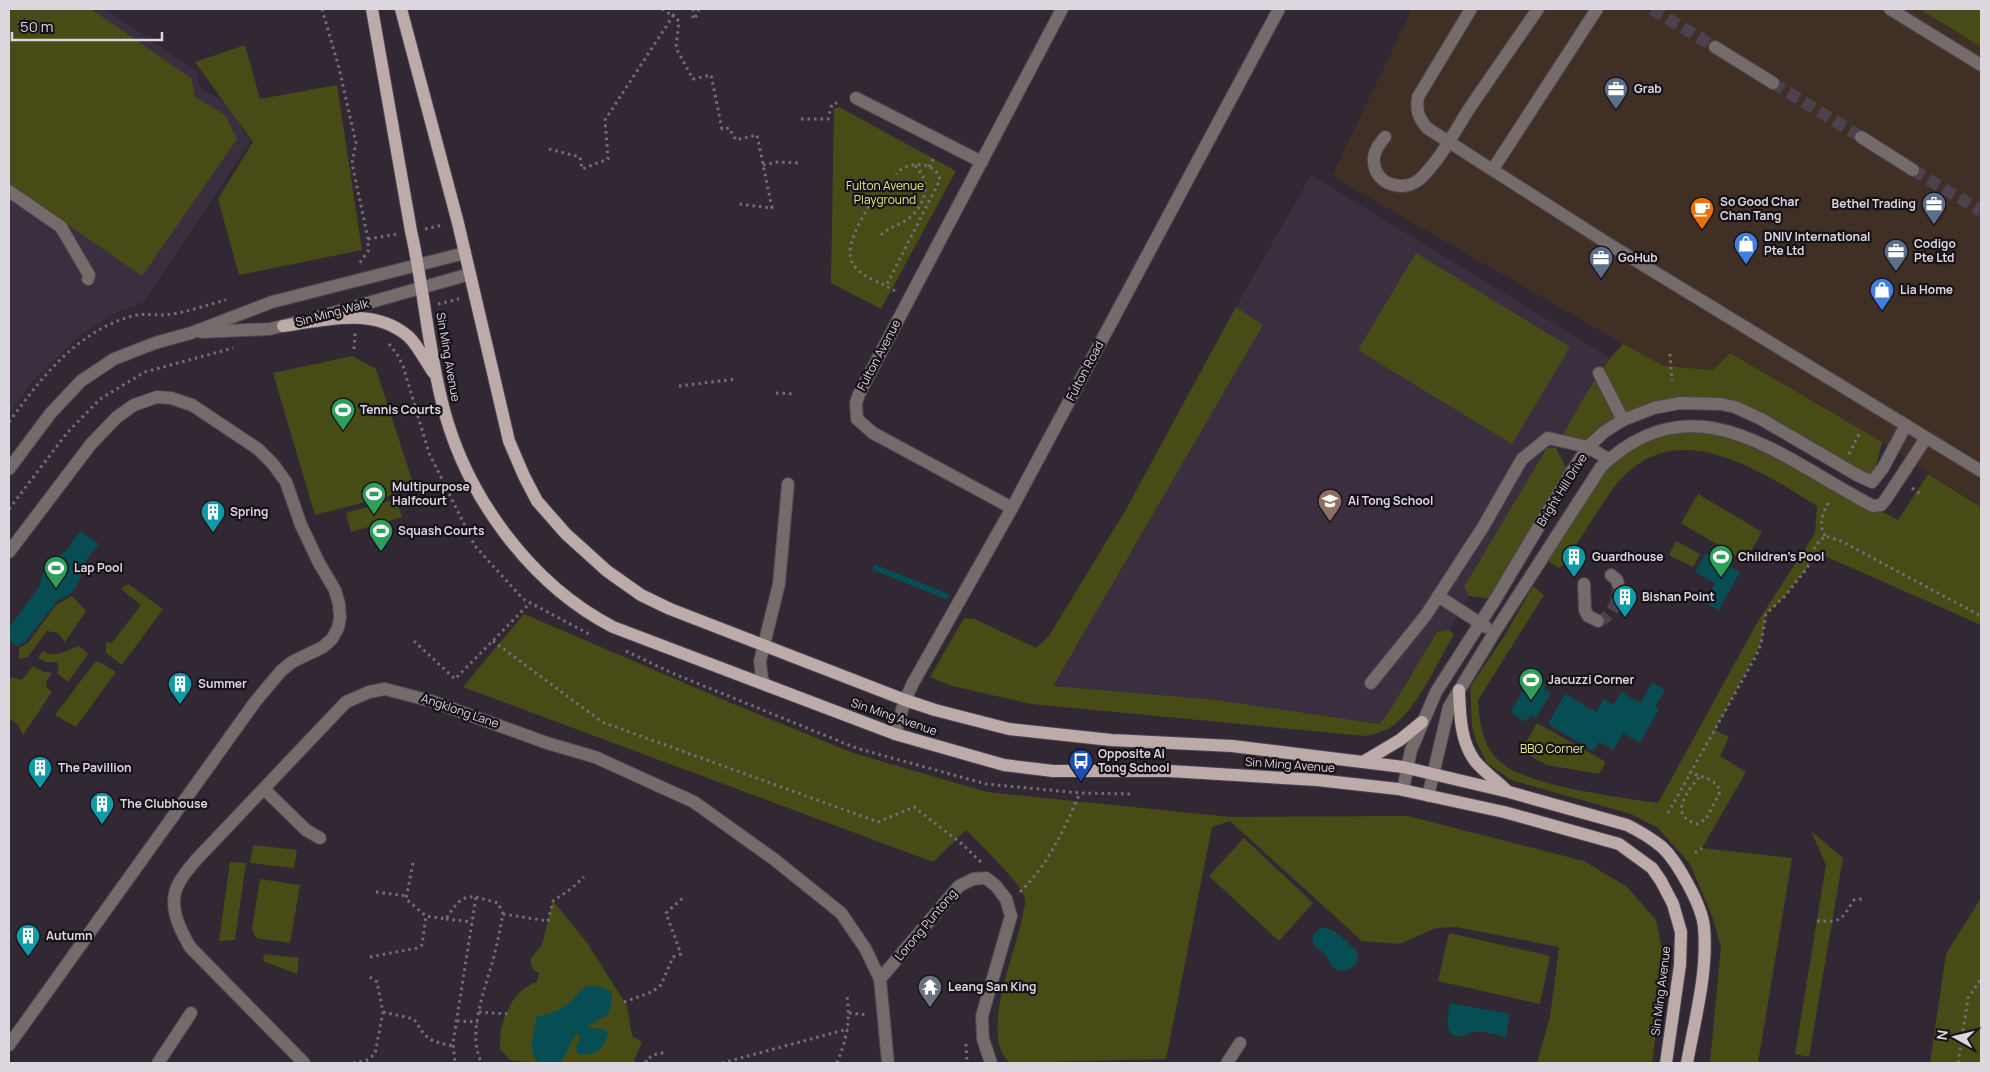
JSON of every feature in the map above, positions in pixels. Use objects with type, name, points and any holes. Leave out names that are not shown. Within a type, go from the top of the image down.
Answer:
[{"type":"main road","name":"Sin Ming Avenue","points":[[372,9],[411,231],[423,288],[436,376],[443,408],[464,467],[483,502],[510,539],[541,574],[588,614],[613,627],[895,734],[976,758],[1025,769],[1168,771],[1317,780],[1403,790],[1504,812],[1604,838],[1619,844],[1652,868],[1661,881],[1672,904],[1681,932],[1680,965],[1666,1063]]},
{"type":"main road","name":"Sin Ming Avenue","points":[[401,9],[465,253],[509,441],[537,501],[566,534],[607,571],[641,595],[670,610],[905,700],[1008,729],[1112,740],[1232,746],[1408,768],[1509,792],[1627,824],[1643,833],[1663,849],[1681,872],[1694,895],[1704,926],[1704,965],[1687,1063]]},
{"type":"main road","points":[[283,326],[348,316],[388,323],[410,338],[436,376]]},
{"type":"main road","points":[[1459,690],[1461,722],[1466,744],[1475,762],[1509,792]]},
{"type":"main road","points":[[1363,762],[1386,750],[1422,722]]},
{"type":"street","name":"Fulton Avenue","points":[[1012,508],[873,433],[860,423],[855,414],[859,394],[1062,9]]},
{"type":"street","name":"Fulton Road","points":[[895,734],[905,700],[1012,508],[1279,9]]},
{"type":"street","points":[[1471,9],[1418,97],[1416,108],[1419,118],[1427,128],[1449,140],[1607,243],[1981,471]]},
{"type":"street","points":[[1385,137],[1376,149],[1374,159],[1376,172],[1386,182],[1396,187],[1407,187],[1420,179],[1449,140],[1538,9]]},
{"type":"street","points":[[1493,169],[1597,9]]},
{"type":"street","points":[[1890,9],[1981,65]]},
{"type":"street","points":[[1715,47],[1773,83]]},
{"type":"street","points":[[856,98],[982,162]]},
{"type":"street","points":[[1861,137],[1914,170]]},
{"type":"street","points":[[9,191],[61,227],[89,275],[88,279]]},
{"type":"street","name":"Sin Ming Walk","points":[[9,469],[50,414],[82,381],[114,359],[155,342],[190,333],[272,302],[465,253]]},
{"type":"street","name":"Sin Ming Walk","points":[[190,333],[283,326],[470,274]]},
{"type":"street","points":[[1599,373],[1623,420]]},
{"type":"street","points":[[9,552],[92,444],[117,417],[141,401],[157,397],[171,398],[192,405],[258,449],[273,464],[286,482],[301,525],[319,563],[335,590],[340,618],[338,628],[332,639],[323,647],[292,662],[281,671],[255,702],[9,1045]]},
{"type":"street","name":"Bright Hill Drive","points":[[1403,790],[1411,750],[1436,692],[1588,447],[1604,432],[1623,420],[1654,408],[1680,403],[1708,402],[1735,407],[1762,419],[1857,476],[1872,482],[1883,468],[1906,425]]},
{"type":"street","points":[[1717,428],[1736,430],[1741,426],[1744,415],[1735,407]]},
{"type":"street","name":"Bright Hill Drive","points":[[1428,796],[1449,708],[1459,690],[1596,474],[1608,459],[1634,440],[1657,431],[1677,427],[1717,428],[1736,432],[1762,444],[1873,506],[1881,505],[1926,438]]},
{"type":"street","points":[[1370,683],[1426,614],[1483,527],[1522,459],[1548,438],[1588,447],[1608,459]]},
{"type":"street","points":[[766,685],[762,679],[760,661],[779,584],[788,484]]},
{"type":"street","points":[[1527,548],[1544,558]]},
{"type":"street","points":[[1584,584],[1585,610],[1588,616],[1598,621]]},
{"type":"street","points":[[1438,596],[1494,633]]},
{"type":"street","points":[[737,674],[753,669],[760,661]]},
{"type":"street","name":"Angklong Lane","points":[[304,1063],[190,947],[177,925],[174,914],[174,900],[178,884],[196,860],[346,702],[369,692],[385,689],[431,701],[547,743],[595,758],[694,802],[767,854],[841,913],[865,948],[880,979],[888,1063]]},
{"type":"street","points":[[264,789],[306,830],[320,838]]},
{"type":"street","name":"Lorong Puntong","points":[[880,979],[959,886],[973,879],[986,878],[1006,898],[1011,916],[982,1016],[983,1039],[991,1063]]},
{"type":"street","points":[[158,1063],[191,1013]]},
{"type":"street","points":[[1227,1063],[1240,1043]]},
{"type":"path","points":[[322,9],[339,68],[356,143],[352,163],[368,239],[368,251],[356,266]]},
{"type":"path","points":[[662,9],[679,21],[676,48],[693,79],[711,75],[722,129],[729,128],[736,140],[756,135],[772,208],[739,204]]},
{"type":"path","points":[[548,149],[580,157],[582,169],[608,159],[605,120],[676,9]]},
{"type":"path","points":[[692,9],[693,19],[699,9]]},
{"type":"path","points":[[801,119],[828,119],[832,104],[856,98]]},
{"type":"path","points":[[929,167],[934,159]]},
{"type":"path","points":[[763,165],[776,162],[800,163]]},
{"type":"path","points":[[881,235],[892,226],[906,220],[921,204],[925,196],[927,188],[925,178],[914,164]]},
{"type":"path","points":[[886,286],[939,184],[939,175],[929,167],[914,164],[900,169],[896,174]]},
{"type":"path","points":[[876,194],[851,241],[850,255],[852,263],[867,277],[892,289]]},
{"type":"path","points":[[354,349],[356,330]]},
{"type":"path","points":[[382,340],[397,354],[403,366]]},
{"type":"path","points":[[9,509],[67,433],[100,399],[146,372],[242,346]]},
{"type":"path","points":[[1670,354],[1672,381]]},
{"type":"path","points":[[679,386],[736,379]]},
{"type":"path","points":[[776,393],[794,394]]},
{"type":"path","points":[[1851,449],[1860,432]]},
{"type":"path","points":[[1837,487],[1822,517],[1821,528],[1825,536],[1841,541],[1981,616]]},
{"type":"path","points":[[1912,487],[1922,495]]},
{"type":"path","points":[[1668,813],[1689,772],[1756,656],[1761,644],[1766,614],[1785,596],[1807,568],[1813,557],[1815,546],[1825,536]]},
{"type":"path","points":[[414,641],[455,680],[530,603]]},
{"type":"path","points":[[493,641],[602,722],[878,822],[914,807],[962,844]]},
{"type":"path","points":[[1689,772],[1705,777],[1715,783],[1720,792],[1706,818],[1697,824],[1682,814],[1681,807],[1687,794],[1700,776]]},
{"type":"path","points":[[1018,894],[1032,881],[1060,839],[1080,793]]},
{"type":"path","points":[[1695,853],[1702,848]]},
{"type":"path","points":[[413,863],[406,899],[426,916],[472,922]]},
{"type":"path","points":[[503,914],[548,922],[553,901],[584,877]]},
{"type":"path","points":[[376,892],[407,896]]},
{"type":"path","points":[[446,919],[463,898],[468,896],[498,903],[503,914],[478,1022],[476,1047],[482,1063]]},
{"type":"path","points":[[624,1002],[652,992],[662,985],[673,957],[681,954],[666,913],[685,896]]},
{"type":"path","points":[[455,1063],[453,1046],[476,897]]},
{"type":"path","points":[[1816,921],[1837,922],[1842,918],[1854,900],[1862,899]]},
{"type":"path","points":[[370,957],[417,948],[422,945],[426,916]]},
{"type":"path","points":[[353,1063],[368,1060],[375,1054],[383,1012],[377,982],[370,977]]},
{"type":"path","points":[[1958,1063],[1968,998],[1981,979]]},
{"type":"path","points":[[837,1063],[848,1030],[849,1013],[846,996]]},
{"type":"path","points":[[383,1012],[414,1019],[424,1036],[431,1042],[453,1046]]},
{"type":"path","points":[[480,1012],[507,1014]]},
{"type":"path","points":[[457,1021],[478,1022]]},
{"type":"path","points":[[722,1063],[848,1030]]},
{"type":"path","points":[[647,1063],[646,1061],[653,1055],[667,1052]]},
{"type":"shaded area","points":[[9,9],[105,9],[197,72],[199,87],[229,106],[250,142],[144,302],[113,314],[80,335],[34,379],[9,414]]},
{"type":"shaded area","points":[[1412,9],[1920,9],[1981,47],[1981,507],[1882,442],[1729,353],[1713,370],[1664,366],[1332,176]]},
{"type":"shaded area","name":"Ai Tong School","points":[[1311,175],[1610,358],[1449,630],[1388,725],[1217,700],[1052,686],[1263,325],[1236,307]]},
{"type":"green space","points":[[9,9],[91,9],[192,79],[195,97],[225,115],[237,139],[142,276],[9,184]]},
{"type":"green space","points":[[1920,9],[1981,9],[1981,47]]},
{"type":"green space","points":[[245,45],[260,99],[337,85],[362,250],[239,275],[218,199],[253,142],[195,62]]},
{"type":"green space","name":"Fulton Avenue Playground","points":[[839,107],[956,171],[881,309],[831,283],[834,109]]},
{"type":"green space","points":[[1416,253],[1570,347],[1512,444],[1358,350]]},
{"type":"green space","points":[[1236,307],[1263,325],[1053,686],[1217,700],[1379,724],[1386,717],[1437,632],[1449,630],[1454,634],[1426,684],[1409,709],[1391,727],[1382,732],[1365,736],[1031,704],[952,686],[930,677],[964,618],[975,619],[1036,648],[1049,636],[1125,511]]},
{"type":"green space","points":[[1623,344],[1664,366],[1713,370],[1730,353],[1882,442],[1872,482],[1735,407],[1654,408],[1588,447],[1560,440],[1596,378]]},
{"type":"green space","name":"Tennis Courts","points":[[352,356],[376,369],[415,489],[315,515],[273,373]]},
{"type":"green space","points":[[1717,428],[1898,520],[1928,474],[1981,507],[1981,625],[1827,557],[1813,557],[1807,568],[1785,596],[1766,614],[1761,644],[1715,730],[1729,737],[1720,756],[1746,772],[1702,848],[1792,858],[1758,1063],[1710,1063],[1721,947],[1712,916],[1690,864],[1658,828],[1631,814],[1511,780],[1487,763],[1475,739],[1472,725],[1470,687],[1505,635],[1533,586],[1544,595],[1478,700],[1484,738],[1491,752],[1508,768],[1548,783],[1596,794],[1658,803],[1757,623],[1815,533],[1817,506],[1773,479],[1723,457],[1698,451],[1673,451],[1649,458],[1622,478],[1560,569],[1544,558],[1601,467],[1657,432]]},
{"type":"green space","points":[[1547,448],[1556,448],[1569,473],[1494,599],[1469,596],[1464,587]]},
{"type":"green space","points":[[1698,494],[1762,532],[1745,561],[1681,523]]},
{"type":"green space","name":"Multipurpose Halfcourt","points":[[396,499],[402,517],[351,532],[346,513]]},
{"type":"green space","points":[[1676,541],[1700,554],[1693,567],[1669,555]]},
{"type":"green space","points":[[128,584],[163,609],[122,665],[106,653],[106,642],[112,643],[141,605],[121,589]]},
{"type":"green space","points":[[72,596],[86,611],[65,642],[58,633],[47,631],[28,657],[19,659],[19,648],[28,643],[56,605]]},
{"type":"green space","points":[[524,614],[853,753],[987,792],[1230,817],[1408,816],[1584,861],[1627,887],[1656,920],[1665,963],[1652,1063],[1537,1063],[1550,1017],[1559,947],[1456,927],[1436,928],[1400,944],[1362,941],[1230,821],[1212,827],[1166,1059],[1010,1063],[1001,1051],[998,1034],[998,1015],[1025,899],[1016,883],[966,830],[933,862],[463,687]]},
{"type":"green space","points":[[79,646],[88,654],[68,682],[57,673],[59,670],[57,662],[46,662],[38,658],[43,651],[56,654]]},
{"type":"green space","points":[[95,662],[99,662],[116,672],[76,727],[55,715]]},
{"type":"green space","points":[[33,666],[44,672],[52,673],[46,682],[47,688],[52,692],[23,735],[18,725],[9,718],[9,677],[22,680]]},
{"type":"green space","name":"BBQ Corner","points":[[1537,723],[1606,762],[1599,774],[1547,765],[1521,751]]},
{"type":"green space","points":[[1811,831],[1843,858],[1809,1057],[1795,1054],[1826,865]]},
{"type":"green space","points":[[1244,838],[1313,903],[1279,941],[1209,876]]},
{"type":"green space","points":[[253,845],[297,850],[294,868],[250,863]]},
{"type":"green space","points":[[230,862],[246,863],[235,940],[219,941]]},
{"type":"green space","points":[[260,879],[300,885],[290,943],[256,938],[252,929]]},
{"type":"green space","points":[[1981,898],[1981,1063],[1930,1063],[1946,954]]},
{"type":"green space","points":[[553,901],[588,944],[627,1006],[632,1036],[642,1042],[633,1063],[533,1063],[510,1060],[500,1049],[501,1029],[508,1009],[520,992],[537,982],[539,973],[534,971],[531,958],[542,945]]},
{"type":"green space","points":[[1449,933],[1550,956],[1540,1004],[1438,981]]},
{"type":"green space","points":[[264,954],[299,958],[297,974],[263,961]]},
{"type":"water","name":"Lap Pool","points":[[80,531],[99,544],[87,559],[77,586],[70,594],[58,600],[25,642],[17,646],[9,641],[9,628],[40,586],[43,572],[52,559],[66,551]]},
{"type":"water","name":"Children's Pool","points":[[1706,553],[1740,572],[1719,610],[1705,603],[1715,583],[1695,572]]},
{"type":"water","name":"Jacuzzi Corner","points":[[1536,668],[1543,672],[1538,681],[1546,685],[1544,689],[1551,693],[1536,718],[1530,715],[1526,722],[1513,714],[1512,709]]},
{"type":"water","points":[[1652,682],[1665,690],[1655,706],[1659,709],[1640,743],[1623,733],[1613,750],[1599,742],[1593,751],[1548,724],[1565,694],[1596,712],[1604,699],[1614,705],[1621,692],[1641,703]]},
{"type":"water","points":[[1320,928],[1336,933],[1358,952],[1356,964],[1350,969],[1343,971],[1333,967],[1327,956],[1314,945],[1312,940],[1313,935]]},
{"type":"water","points":[[588,986],[597,986],[609,990],[612,994],[611,1006],[607,1015],[587,1026],[608,1032],[604,1043],[594,1053],[578,1054],[576,1048],[580,1036],[577,1033],[560,1062],[545,1063],[538,1061],[532,1051],[537,1016],[561,1009]]},
{"type":"water","points":[[1450,1003],[1510,1014],[1506,1037],[1478,1032],[1471,1032],[1463,1036],[1452,1034],[1448,1026]]},
{"type":"waterway","points":[[876,568],[946,596]]},
{"type":"tunnel","points":[[1652,9],[1715,47]]},
{"type":"tunnel","points":[[1773,83],[1861,137]]},
{"type":"tunnel","points":[[1913,170],[1981,211]]},
{"type":"tunnel","points":[[1598,621],[1607,616],[1614,607],[1618,595],[1618,584]]},
{"type":"place","name":"Grab","points":[[1616,110]]},
{"type":"place","name":"Bethel Trading","points":[[1934,225]]},
{"type":"place","name":"So Good Char Chan Tang","points":[[1702,230]]},
{"type":"place","name":"DNIV International Pte Ltd","points":[[1746,265]]},
{"type":"place","name":"Codigo Pte Ltd","points":[[1896,272]]},
{"type":"place","name":"GoHub","points":[[1601,279]]},
{"type":"place","name":"Lia Home","points":[[1882,311]]},
{"type":"place","name":"Tennis Courts","points":[[343,431]]},
{"type":"place","name":"Multipurpose Halfcourt","points":[[374,515]]},
{"type":"place","name":"Ai Tong School","points":[[1330,522]]},
{"type":"place","name":"Spring","points":[[213,533]]},
{"type":"place","name":"Squash Courts","points":[[381,552]]},
{"type":"place","name":"Guardhouse","points":[[1574,578]]},
{"type":"place","name":"Children's Pool","points":[[1721,578]]},
{"type":"place","name":"Lap Pool","points":[[56,589]]},
{"type":"place","name":"Bishan Point","points":[[1625,618]]},
{"type":"place","name":"Jacuzzi Corner","points":[[1531,701]]},
{"type":"place","name":"Summer","points":[[180,705]]},
{"type":"place","name":"Opposite Ai Tong School","points":[[1081,782]]},
{"type":"place","name":"The Pavillion","points":[[40,789]]},
{"type":"place","name":"The Clubhouse","points":[[102,825]]},
{"type":"place","name":"Autumn","points":[[28,957]]},
{"type":"place","name":"Leang San King","points":[[930,1008]]}]
